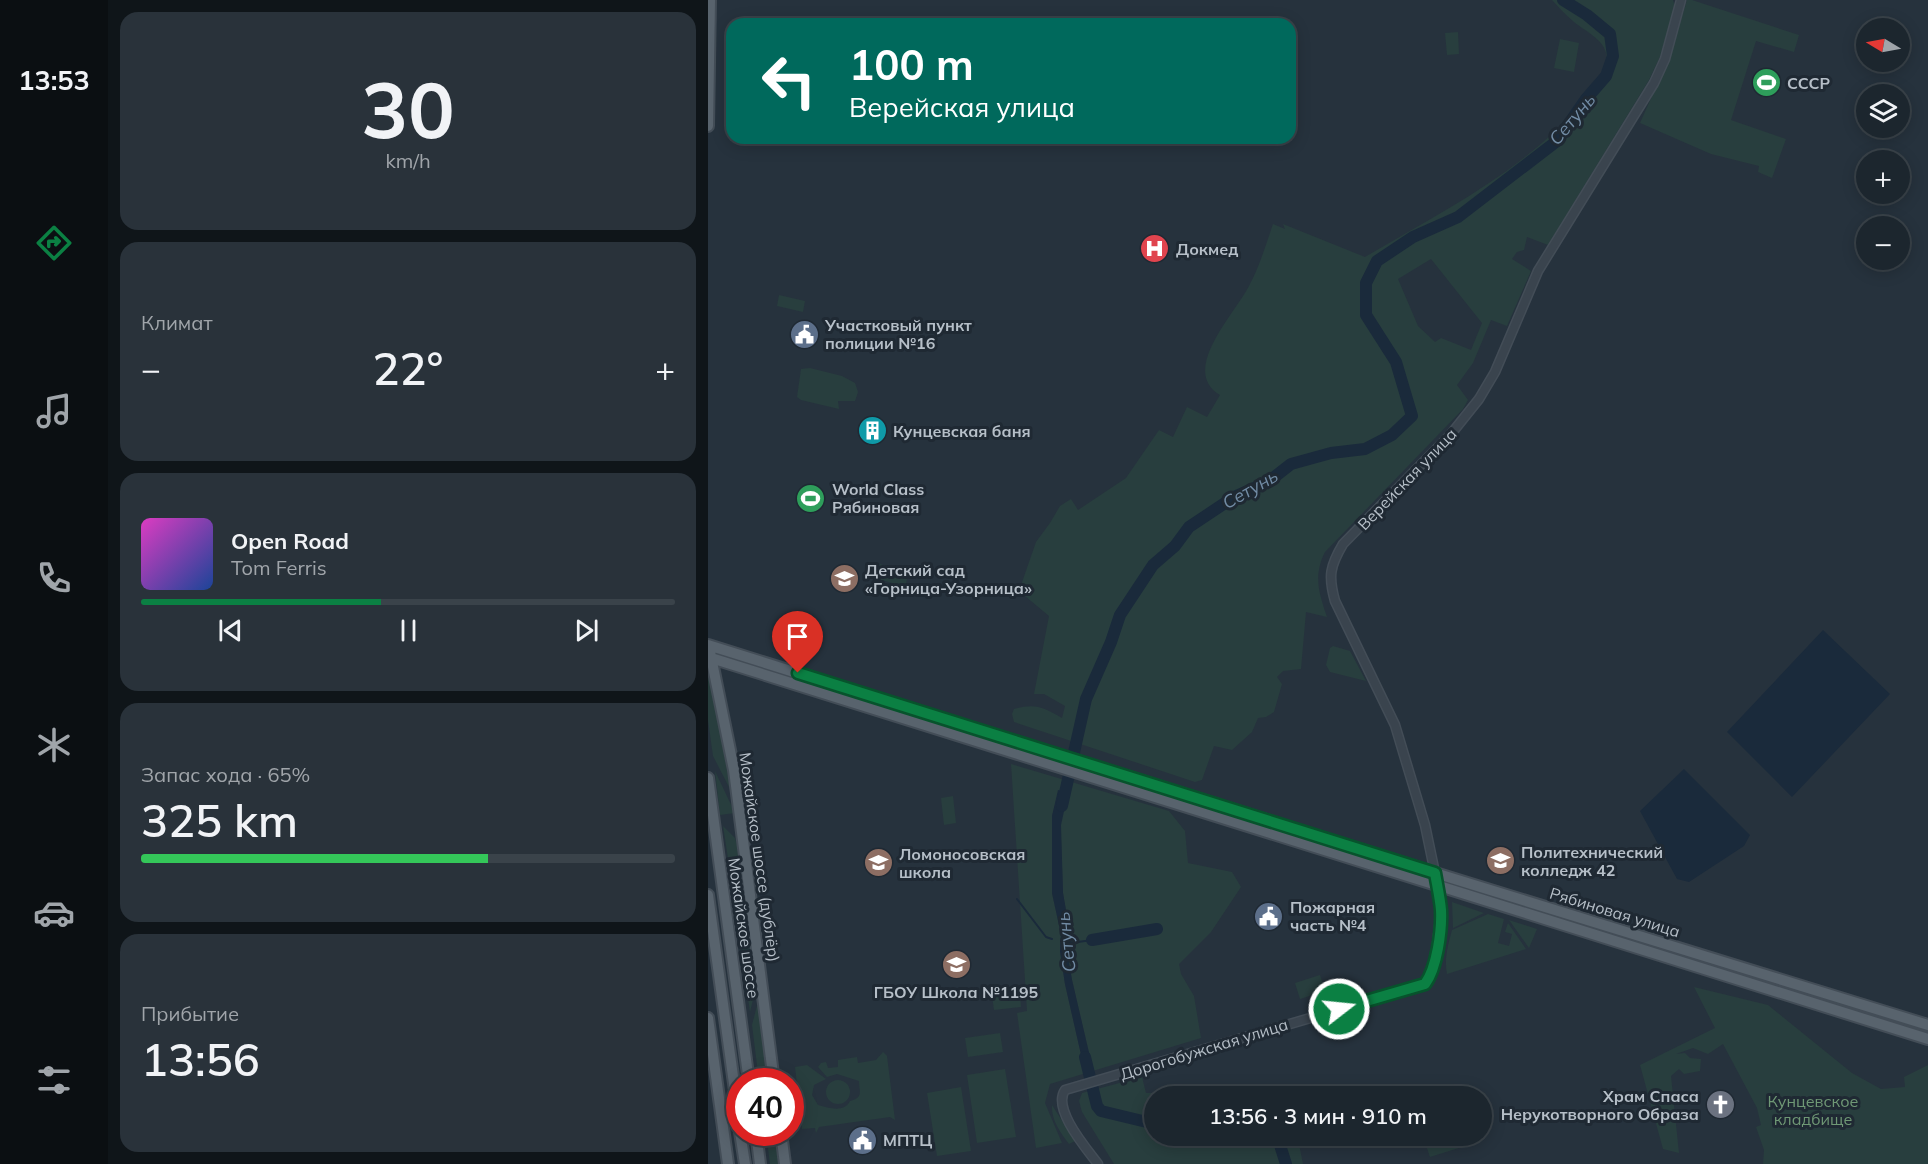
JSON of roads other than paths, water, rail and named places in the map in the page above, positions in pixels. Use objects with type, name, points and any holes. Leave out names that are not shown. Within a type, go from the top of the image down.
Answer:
[{"type":"main road","points":[[708,126],[710,0]]},
{"type":"main road","name":"Рябиновая улица","points":[[708,642],[1053,759]]},
{"type":"main road","name":"Можайское шоссе (дублёр)","points":[[708,642],[709,657],[734,770],[772,1068]]},
{"type":"main road","name":"Рябиновая улица","points":[[709,657],[1080,767],[1436,878],[1928,1025]]},
{"type":"main road","name":"Можайское шоссе","points":[[708,778],[747,1068]]},
{"type":"main road","name":"Рябиновая улица","points":[[1436,878],[1928,1039]]},
{"type":"main road","name":"Можайское шоссе","points":[[708,895],[732,1068]]},
{"type":"main road","points":[[708,1018],[728,1164]]},
{"type":"main road","points":[[742,1146],[745,1164]]},
{"type":"main road","points":[[758,1146],[760,1164]]},
{"type":"main road","points":[[783,1146],[785,1164]]},
{"type":"street","name":"Верейская улица","points":[[1425,984],[1431,976],[1435,963],[1441,910],[1425,825],[1395,725],[1335,601],[1329,582],[1332,562],[1344,544],[1451,434],[1479,399],[1495,372],[1538,271],[1654,83],[1665,59],[1682,0]]},
{"type":"street","name":"Дорогобужская улица","points":[[1098,1164],[1061,1107],[1061,1096],[1065,1090],[1425,984]]},
{"type":"water","points":[[1823,630],[1890,694],[1792,797],[1727,732]]},
{"type":"water","points":[[1684,769],[1750,835],[1744,846],[1689,882],[1677,879],[1640,811]]},
{"type":"water","points":[[1058,790],[1068,793],[1061,825],[1063,893],[1072,944],[1068,957],[1093,1070],[1085,1072],[1065,984],[1060,951],[1061,934],[1052,893],[1052,816]]},
{"type":"waterway","name":"Сетунь","points":[[1062,806],[1086,699],[1120,615],[1153,565],[1175,546],[1189,527],[1234,497],[1268,482],[1291,464],[1331,453],[1365,449],[1392,435],[1412,416],[1396,362],[1366,315],[1366,283],[1377,261],[1413,237],[1458,217],[1557,141],[1586,99],[1606,76],[1613,56],[1610,34],[1587,15],[1563,0]]},
{"type":"waterway","points":[[1017,899],[1046,937],[1052,939]]},
{"type":"waterway","points":[[1092,940],[1157,929]]},
{"type":"waterway","points":[[1071,943],[1092,940]]},
{"type":"waterway","name":"Сетунь","points":[[1085,1057],[1097,1106],[1101,1111],[1144,1121]]},
{"type":"waterway","name":"Сетунь","points":[[1280,1146],[1286,1164]]},
{"type":"place","name":"СССР","points":[[1766,83]]},
{"type":"place","name":"Докмед","points":[[1155,249]]},
{"type":"place","name":"Участковый пункт полиции №16","points":[[804,334]]},
{"type":"place","name":"Кунцевская баня","points":[[872,431]]},
{"type":"place","name":"World Class Рябиновая","points":[[811,498]]},
{"type":"place","name":"Детский сад «Горница-Узорница»","points":[[844,579]]},
{"type":"place","name":"Политехнический колледж 42","points":[[1500,861]]},
{"type":"place","name":"Ломоносовская школа","points":[[878,863]]},
{"type":"place","name":"Пожарная часть №4","points":[[1269,916]]},
{"type":"place","name":"ГБОУ Школа №1195","points":[[956,964]]},
{"type":"place","name":"Храм Спаса Нерукотворного Образа","points":[[1720,1105]]},
{"type":"place","name":"МПТЦ","points":[[862,1140]]},
{"type":"park label","name":"Кунцевское кладбище","points":[[1813,1110]]}]
